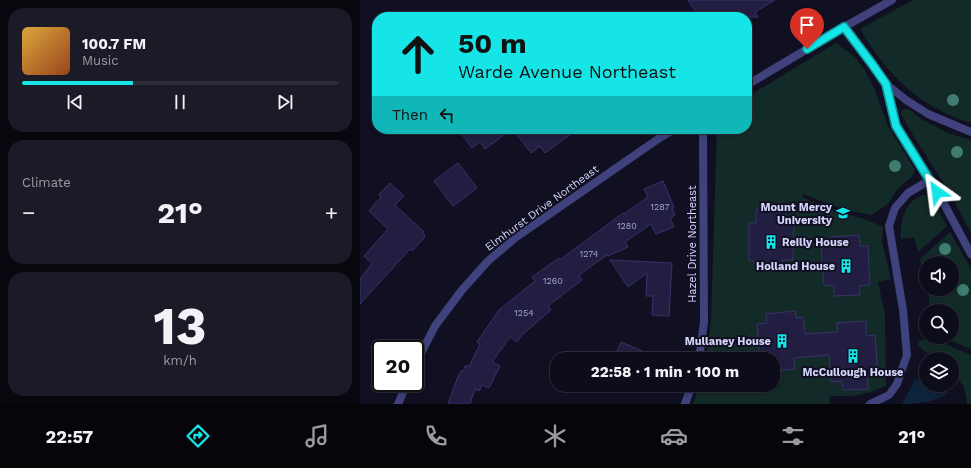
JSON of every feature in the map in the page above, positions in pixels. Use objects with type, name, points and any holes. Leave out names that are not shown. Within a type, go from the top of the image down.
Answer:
[{"type":"street","points":[[752,82],[892,0]]},
{"type":"street","points":[[844,27],[886,84],[906,100],[928,114],[971,132]]},
{"type":"street","points":[[886,84],[896,126],[930,180],[971,254]]},
{"type":"street","name":"Elmhurst Drive Northeast","points":[[424,347],[435,326],[462,290],[488,261],[515,238],[666,134]]},
{"type":"street","name":"Hazel Drive Northeast","points":[[700,352],[704,322],[703,134]]},
{"type":"street","points":[[870,404],[889,395],[897,384],[907,355],[902,307],[889,226],[895,208],[899,203],[908,193],[930,180]]},
{"type":"street","points":[[398,404],[403,392]]},
{"type":"street","points":[[685,404],[689,392]]},
{"type":"green space","points":[[913,0],[971,0],[971,123],[935,108],[906,87],[893,75],[860,29]]},
{"type":"green space","points":[[836,43],[855,57],[864,69],[874,88],[888,126],[915,170],[912,177],[896,191],[888,204],[871,215],[845,210],[803,194],[802,197],[822,206],[883,227],[882,242],[891,279],[878,282],[885,315],[886,386],[871,392],[852,396],[830,396],[830,404],[693,404],[697,392],[780,392],[780,352],[707,352],[711,321],[717,134],[752,134],[752,94]]},
{"type":"green space","points":[[903,109],[908,109],[923,120],[948,133],[971,140],[971,233],[951,195],[908,127],[901,113]]},
{"type":"green space","points":[[925,195],[931,197],[947,226],[918,252],[914,237],[901,239],[901,232],[903,218],[908,206],[918,197]]},
{"type":"green space","points":[[950,232],[971,269],[971,349],[959,344],[959,304],[929,304],[929,296],[959,296],[959,256],[923,256]]},
{"type":"green space","points":[[919,341],[919,344],[945,344],[971,355],[971,404],[967,404],[964,387],[959,381],[959,352],[925,352],[918,345]]},
{"type":"water","points":[[915,380],[919,380],[919,392],[948,392],[947,394],[936,399],[925,402],[902,404]]},
{"type":"building","points":[[688,0],[775,0],[755,12],[758,17],[752,17],[752,12],[696,12]]},
{"type":"building","points":[[462,134],[505,134],[485,149],[480,142],[472,148]]},
{"type":"building","points":[[517,134],[571,134],[545,153],[540,146],[531,153]]},
{"type":"building","points":[[458,163],[477,188],[453,206],[434,181]]},
{"type":"building","points":[[663,181],[674,207],[672,208],[675,215],[670,218],[674,227],[656,234],[651,224],[625,242],[628,247],[608,256],[607,255],[579,275],[582,280],[548,306],[551,310],[522,335],[517,342],[510,337],[492,362],[500,366],[489,388],[482,385],[479,391],[475,389],[470,404],[448,404],[461,371],[463,371],[466,365],[469,367],[480,344],[477,342],[499,310],[535,281],[532,277],[559,258],[560,260],[623,213],[624,214],[648,197],[644,189]]},
{"type":"building","points":[[390,183],[404,196],[395,205],[423,231],[425,237],[412,251],[410,249],[360,304],[360,279],[372,263],[364,256],[388,229],[369,211],[381,197],[379,194]]},
{"type":"building","name":"Reilly House","points":[[756,209],[786,209],[785,222],[794,222],[793,260],[782,260],[782,271],[759,271],[760,261],[749,261],[749,223],[756,223]]},
{"type":"building","name":"Holland House","points":[[859,235],[860,246],[868,246],[870,285],[859,286],[860,295],[834,296],[834,285],[824,286],[821,246],[832,245],[831,237]]},
{"type":"building","points":[[610,260],[672,263],[669,316],[652,315],[653,296],[646,296],[647,273],[628,287]]},
{"type":"building","points":[[795,311],[796,318],[803,317],[805,334],[838,332],[837,323],[866,321],[866,336],[875,335],[878,376],[867,377],[868,389],[843,390],[842,381],[831,382],[829,355],[794,358],[795,369],[780,370],[780,352],[759,352],[757,324],[767,323],[766,314]]},
{"type":"building","points":[[621,342],[645,352],[616,352]]},
{"type":"place","name":"Mount Mercy University","points":[[843,213]]},
{"type":"place","name":"Reilly House","points":[[771,242]]},
{"type":"place","name":"Holland House","points":[[846,266]]},
{"type":"place","name":"Mullaney House","points":[[782,341]]},
{"type":"place","name":"McCullough House","points":[[853,356]]},
{"type":"route","points":[[807,49],[844,27],[886,84],[896,126],[937,192]]}]
